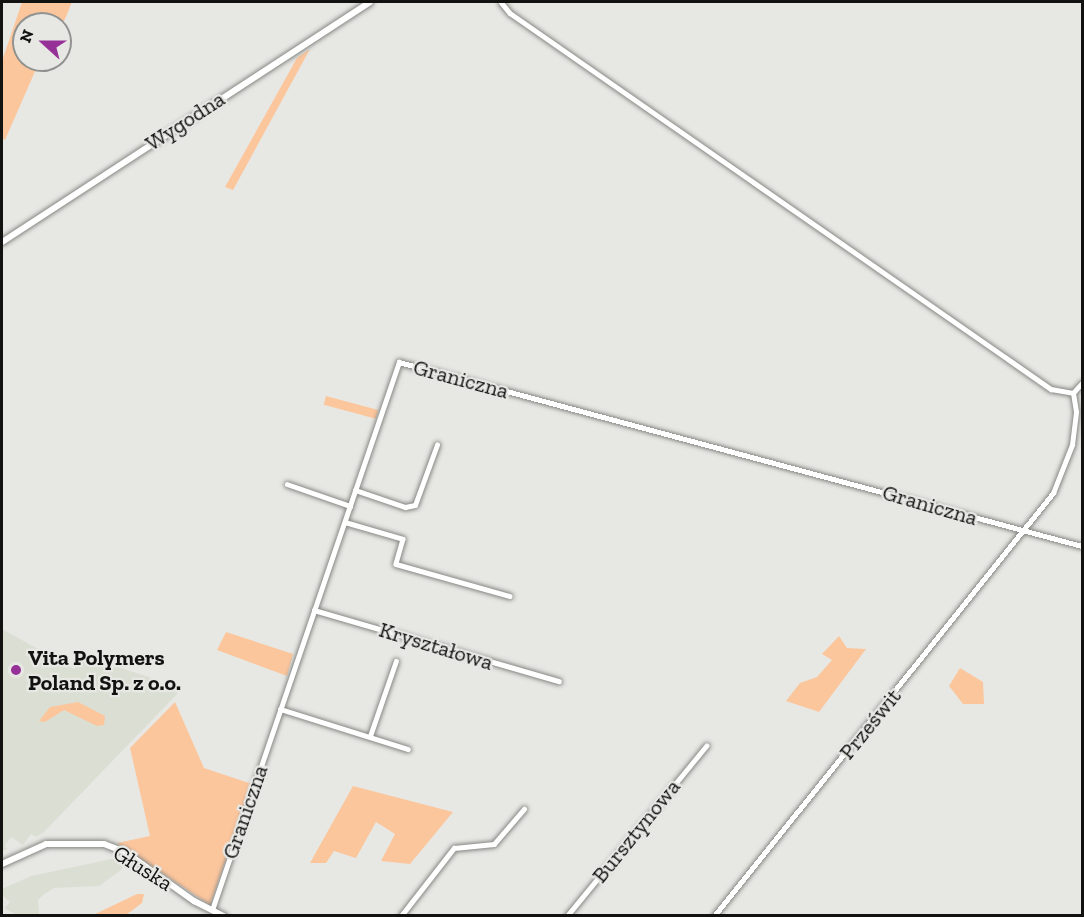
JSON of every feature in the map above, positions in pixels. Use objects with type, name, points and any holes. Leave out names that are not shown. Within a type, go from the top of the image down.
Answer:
[{"type":"street","name":"Wygodna","points":[[2,242],[370,2]]},
{"type":"street","points":[[501,2],[510,13],[1051,389],[1073,393],[1083,383]]},
{"type":"street","name":"Graniczna","points":[[212,910],[399,362],[1083,546]]},
{"type":"street","name":"Prześwit","points":[[714,915],[1024,531],[1066,468],[1076,416],[1073,393]]},
{"type":"street","points":[[355,490],[410,508],[418,501],[437,445]]},
{"type":"street","points":[[287,484],[350,506]]},
{"type":"street","points":[[345,522],[404,539],[396,564],[510,596]]},
{"type":"street","name":"Kryształowa","points":[[314,610],[558,681]]},
{"type":"street","points":[[370,736],[396,661]]},
{"type":"street","points":[[280,709],[408,749]]},
{"type":"street","name":"Bursztynowa","points":[[567,915],[706,746]]},
{"type":"street","points":[[400,915],[454,848],[494,844],[524,809]]},
{"type":"street","name":"Głuska","points":[[2,864],[46,844],[107,844],[125,852],[212,910],[224,915]]},
{"type":"shaded area","points":[[22,2],[72,2],[68,12],[19,12]]},
{"type":"shaded area","points":[[12,32],[12,72],[35,72],[5,140],[2,138],[2,61]]},
{"type":"shaded area","points":[[310,49],[233,190],[225,187],[297,58]]},
{"type":"shaded area","points":[[326,396],[378,410],[376,419],[324,405]]},
{"type":"shaded area","name":"Vita Polymers Poland Sp. z o.o.","points":[[2,629],[74,669],[82,655],[157,680],[178,693],[43,833],[36,837],[31,834],[23,845],[11,837],[5,845],[7,849],[2,852]]},
{"type":"shaded area","points":[[226,632],[293,654],[287,676],[217,650]]},
{"type":"shaded area","points":[[839,636],[847,648],[866,649],[819,712],[786,701],[800,683],[817,677],[832,660],[822,654]]},
{"type":"shaded area","points":[[960,668],[983,682],[984,704],[963,704],[949,686]]},
{"type":"shaded area","points":[[78,702],[105,716],[104,725],[97,726],[64,710],[45,722],[39,721],[50,707]]},
{"type":"shaded area","points":[[175,702],[204,768],[252,784],[210,905],[117,843],[150,836],[130,748]]},
{"type":"shaded area","points":[[353,786],[453,812],[410,864],[381,861],[395,834],[376,822],[356,858],[334,851],[326,863],[310,863]]},
{"type":"shaded area","points":[[121,857],[125,861],[121,870],[99,886],[54,888],[43,895],[38,900],[39,915],[17,915],[4,908],[10,902],[2,895],[2,889],[31,876]]},
{"type":"shaded area","points":[[137,894],[144,894],[142,903],[126,915],[93,915]]},
{"type":"place","name":"Vita Polymers Poland Sp. z o.o.","points":[[16,670]]}]
